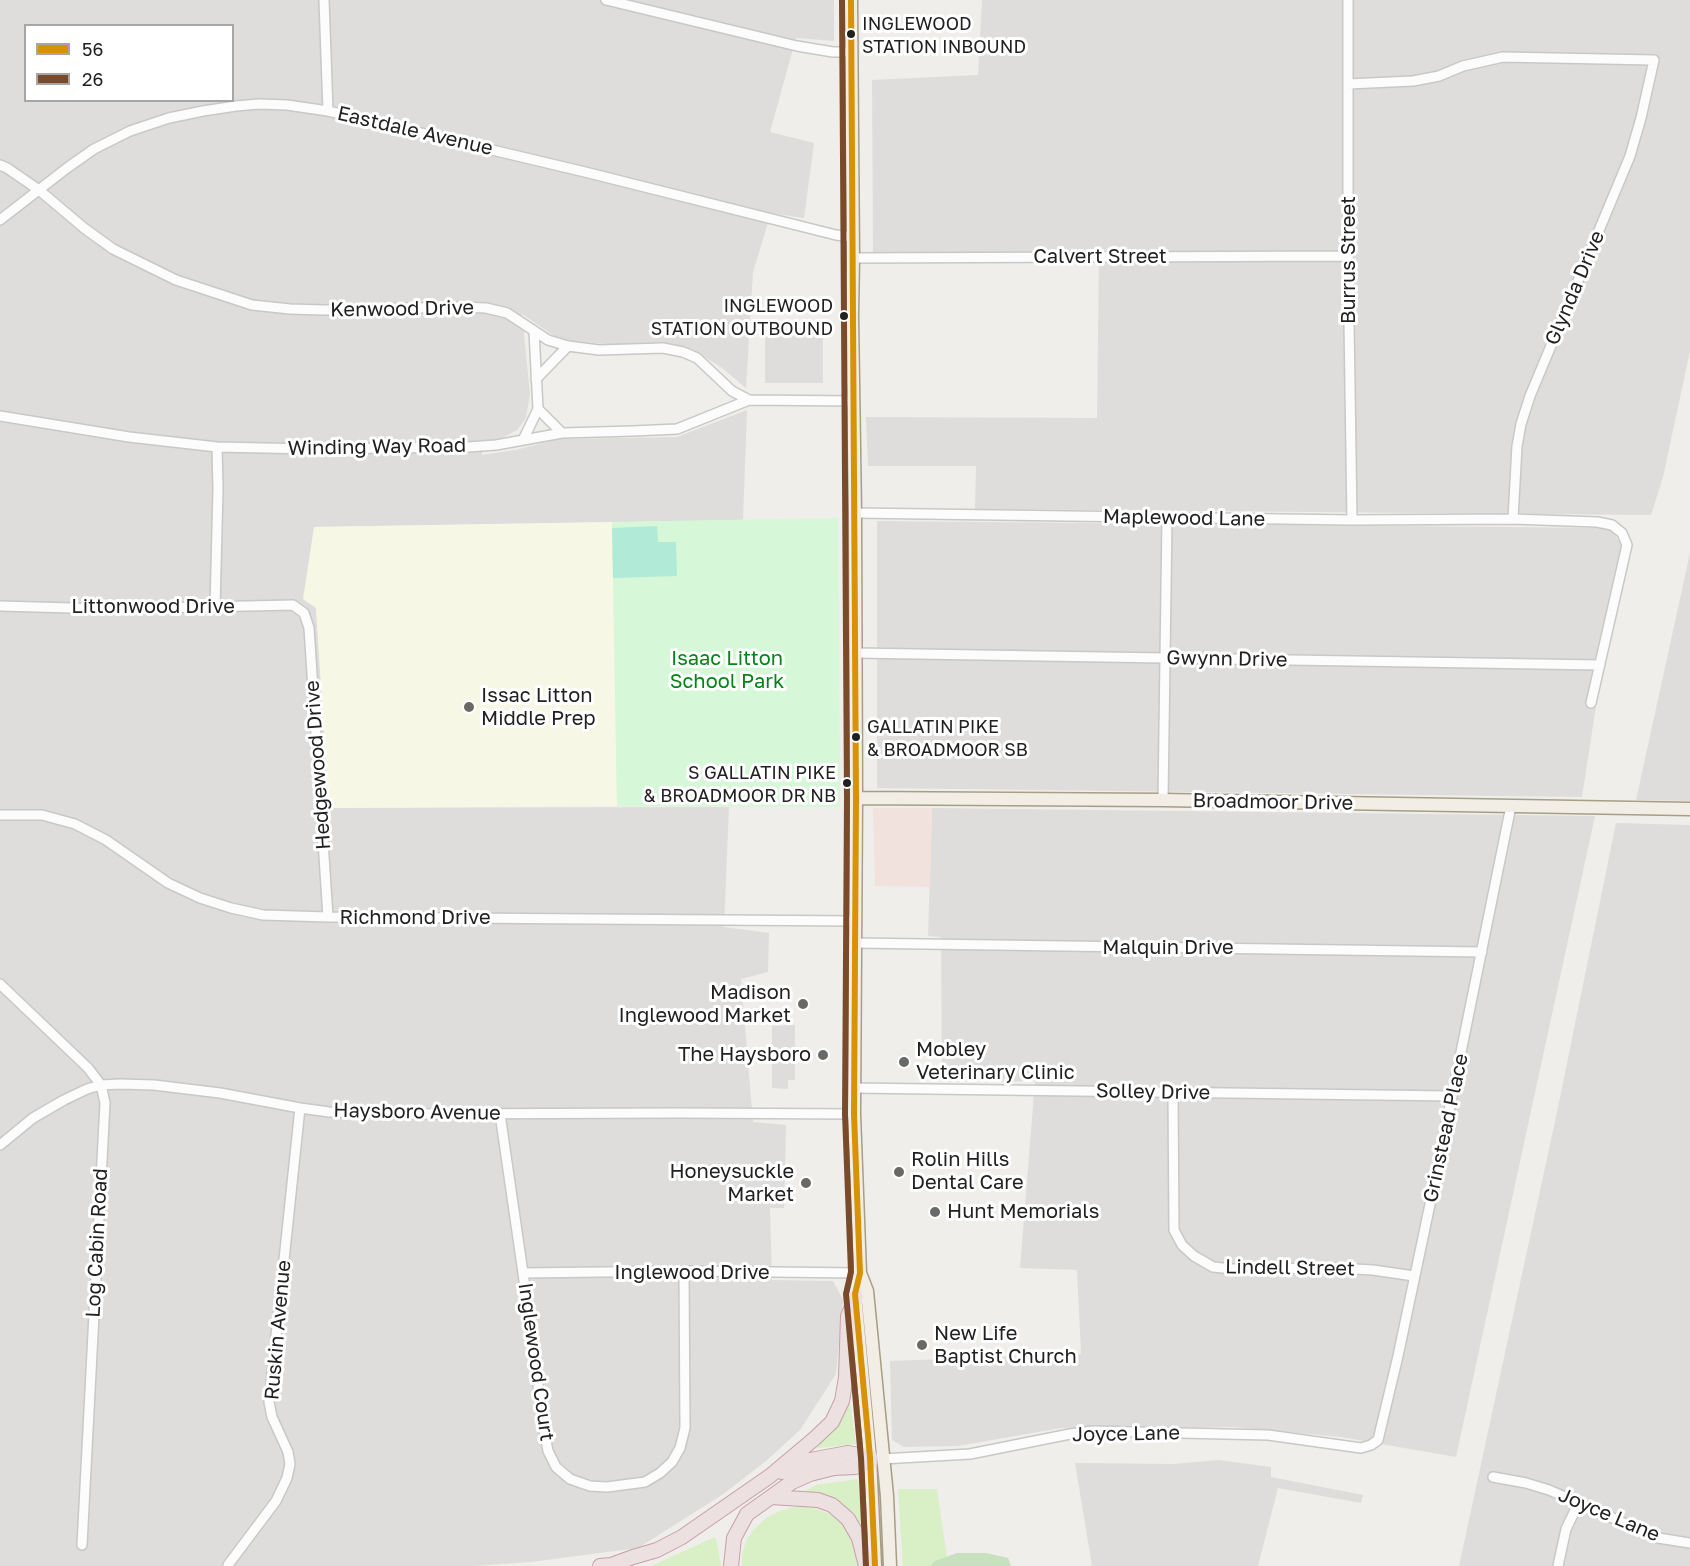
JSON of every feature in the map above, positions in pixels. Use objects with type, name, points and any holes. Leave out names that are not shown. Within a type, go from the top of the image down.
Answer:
[{"type":"highway","points":[[600,1566],[657,1550],[682,1537],[770,1476],[832,1422],[842,1401],[846,1377],[848,1316],[856,1297]]},
{"type":"highway","points":[[770,1476],[810,1460],[848,1453],[874,1459]]},
{"type":"highway","points":[[731,1566],[734,1539],[747,1514],[792,1482],[810,1474],[834,1468],[855,1467],[874,1459]]},
{"type":"highway","points":[[771,1497],[818,1500],[832,1505],[848,1519],[859,1538],[866,1566]]},
{"type":"main road","points":[[851,0],[856,798],[854,1114],[860,1273],[856,1297],[874,1459],[887,1496],[890,1566]]},
{"type":"main road","name":"Broadmoor Drive","points":[[856,798],[1690,809]]},
{"type":"main road","points":[[860,1273],[867,1291],[874,1459],[874,1566]]},
{"type":"street","points":[[324,0],[328,111]]},
{"type":"street","points":[[606,0],[797,46],[833,52],[852,52]]},
{"type":"street","name":"Burrus Street","points":[[1348,0],[1348,256],[1352,520]]},
{"type":"street","name":"Glynda Drive","points":[[1348,84],[1413,81],[1439,76],[1463,66],[1503,57],[1654,60],[1630,156],[1530,396],[1521,424],[1517,446],[1513,519]]},
{"type":"street","name":"Eastdale Avenue","points":[[0,220],[94,149],[130,131],[170,118],[203,111],[259,104],[287,105],[328,111],[852,237]]},
{"type":"street","name":"Kenwood Drive","points":[[0,165],[39,190],[103,242],[138,263],[176,280],[252,305],[322,310],[486,308],[507,314],[548,340],[568,346],[599,350],[663,348],[683,352],[697,358],[732,391],[749,400]]},
{"type":"street","name":"Calvert Street","points":[[853,258],[1348,256]]},
{"type":"street","points":[[523,440],[538,409],[534,331]]},
{"type":"street","points":[[536,379],[568,346]]},
{"type":"street","points":[[749,400],[853,400]]},
{"type":"street","name":"Winding Way Road","points":[[0,416],[129,437],[217,447],[312,449],[468,447],[496,445],[562,433],[677,429],[749,400]]},
{"type":"street","points":[[538,409],[562,433]]},
{"type":"street","points":[[215,607],[217,447]]},
{"type":"street","name":"Maplewood Lane","points":[[855,513],[1352,520],[1513,519],[1597,522],[1612,525],[1622,533],[1627,545],[1591,703]]},
{"type":"street","points":[[1163,801],[1167,518]]},
{"type":"street","name":"Littonwood Drive","points":[[0,606],[108,609],[293,605],[304,613]]},
{"type":"street","name":"Hedgewood Drive","points":[[304,613],[309,628],[328,917]]},
{"type":"street","name":"Gwynn Drive","points":[[855,653],[1600,665]]},
{"type":"street","name":"Grinstead Place","points":[[1371,1445],[1378,1440],[1398,1356],[1511,806]]},
{"type":"street","name":"Richmond Drive","points":[[0,815],[42,815],[75,824],[106,840],[168,883],[200,898],[263,915],[854,921]]},
{"type":"street","name":"Malquin Drive","points":[[855,943],[1482,952]]},
{"type":"street","points":[[0,984],[88,1068],[101,1085]]},
{"type":"street","name":"Haysboro Avenue","points":[[0,1145],[33,1118],[64,1100],[101,1085],[154,1085],[220,1093],[329,1112],[854,1114]]},
{"type":"street","name":"Log Cabin Road","points":[[82,1545],[105,1102],[101,1085]]},
{"type":"street","name":"Solley Drive","points":[[854,1088],[1452,1096]]},
{"type":"street","name":"Lindell Street","points":[[1173,1092],[1174,1230],[1182,1245],[1194,1256],[1213,1267],[1232,1269],[1337,1268],[1414,1276]]},
{"type":"street","name":"Ruskin Avenue","points":[[228,1564],[276,1501],[287,1478],[290,1464],[288,1452],[272,1417],[269,1402],[300,1108]]},
{"type":"street","name":"Inglewood Court","points":[[500,1114],[548,1451],[556,1467],[570,1479],[590,1486],[607,1487],[645,1482],[672,1462],[680,1448],[685,1428],[684,1271]]},
{"type":"street","name":"Inglewood Drive","points":[[523,1273],[684,1271],[860,1273]]},
{"type":"street","name":"Joyce Lane","points":[[874,1459],[970,1454],[1093,1431],[1268,1435],[1361,1448],[1371,1445]]},
{"type":"street","name":"Joyce Lane","points":[[1493,1477],[1549,1490],[1658,1538],[1690,1543]]},
{"type":"street","points":[[1557,1566],[1566,1529],[1579,1502]]},
{"type":"shaded area","points":[[0,0],[834,0],[834,41],[796,38],[770,132],[814,143],[804,218],[771,213],[753,272],[746,388],[722,368],[692,349],[666,343],[607,344],[572,341],[556,337],[522,314],[530,394],[526,418],[517,430],[502,438],[482,441],[482,455],[515,450],[559,439],[677,437],[747,410],[743,520],[314,527],[316,607],[329,808],[729,807],[724,927],[769,933],[768,972],[741,979],[753,1122],[786,1125],[784,1208],[770,1208],[772,1280],[833,1281],[843,1300],[836,1374],[800,1430],[766,1461],[722,1495],[638,1548],[531,1562],[474,1566],[0,1566]]},
{"type":"shaded area","points":[[982,0],[1690,0],[1690,351],[1663,477],[1651,515],[975,509],[976,466],[868,466],[866,417],[1097,418],[1099,251],[873,253],[872,80],[978,75]]},
{"type":"shaded area","points":[[765,334],[823,334],[823,383],[765,383]]},
{"type":"shaded area","points":[[877,521],[1606,528],[1621,544],[1582,797],[877,788]]},
{"type":"shaded area","name":"Issac Litton Middle Prep","points":[[612,522],[617,806],[329,808],[316,608],[303,599],[314,527]]},
{"type":"shaded area","points":[[1690,553],[1690,801],[1636,800]]},
{"type":"shaded area","points":[[873,808],[932,808],[930,887],[875,886]]},
{"type":"shaded area","points":[[932,808],[1595,816],[1456,1457],[1341,1437],[1234,1427],[1061,1428],[958,1446],[904,1447],[892,1440],[890,1361],[1081,1354],[1077,1270],[1020,1268],[1035,1081],[942,1082],[941,937],[928,936]]},
{"type":"shaded area","points":[[1616,823],[1690,825],[1690,1566],[1459,1566],[1557,1112]]},
{"type":"shaded area","points":[[795,1025],[795,1080],[788,1080],[788,1089],[772,1088],[772,1026]]},
{"type":"shaded area","points":[[1219,1460],[1271,1467],[1271,1477],[1363,1495],[1361,1503],[1278,1488],[1258,1566],[1092,1566],[1075,1463],[1173,1464]]},
{"type":"green space","name":"Isaac Litton School Park","points":[[838,518],[840,807],[617,806],[612,522]]},
{"type":"green space","points":[[657,526],[658,542],[676,542],[677,576],[613,578],[612,528]]},
{"type":"green space","points":[[850,1403],[856,1444],[817,1448],[817,1445],[833,1431],[842,1419]]},
{"type":"green space","points":[[858,1479],[862,1525],[833,1498],[805,1491],[816,1485]]},
{"type":"green space","points":[[898,1489],[937,1489],[947,1557],[935,1561],[930,1566],[903,1566]]},
{"type":"green space","points":[[794,1507],[817,1509],[830,1514],[844,1525],[852,1538],[857,1566],[742,1566],[742,1554],[753,1530],[766,1518]]},
{"type":"green space","points":[[716,1538],[721,1566],[651,1566]]},
{"type":"green space","points":[[957,1553],[986,1553],[1008,1558],[1011,1566],[930,1566],[935,1561]]},
{"type":"transit line","name":"26","points":[[842,0],[847,798],[845,1114],[851,1272],[846,1294],[861,1458],[866,1566]]},
{"type":"transit line","name":"56","points":[[851,0],[856,798],[854,1114],[860,1273],[855,1294],[870,1457],[875,1566]]},
{"type":"place","name":"INGLEWOOD STATION INBOUND","points":[[851,34]]},
{"type":"place","name":"INGLEWOOD STATION OUTBOUND","points":[[844,316]]},
{"type":"place","name":"Issac Litton Middle Prep","points":[[469,707]]},
{"type":"place","name":"GALLATIN PIKE & BROADMOOR SB","points":[[856,737]]},
{"type":"place","name":"S GALLATIN PIKE & BROADMOOR DR NB","points":[[847,783]]},
{"type":"place","name":"Madison Inglewood Market","points":[[803,1004]]},
{"type":"place","name":"The Haysboro","points":[[823,1055]]},
{"type":"place","name":"Mobley Veterinary Clinic","points":[[904,1062]]},
{"type":"place","name":"Rolin Hills Dental Care","points":[[899,1172]]},
{"type":"place","name":"Honeysuckle Market","points":[[806,1183]]},
{"type":"place","name":"Hunt Memorials","points":[[935,1212]]},
{"type":"place","name":"New Life Baptist Church","points":[[922,1345]]}]
